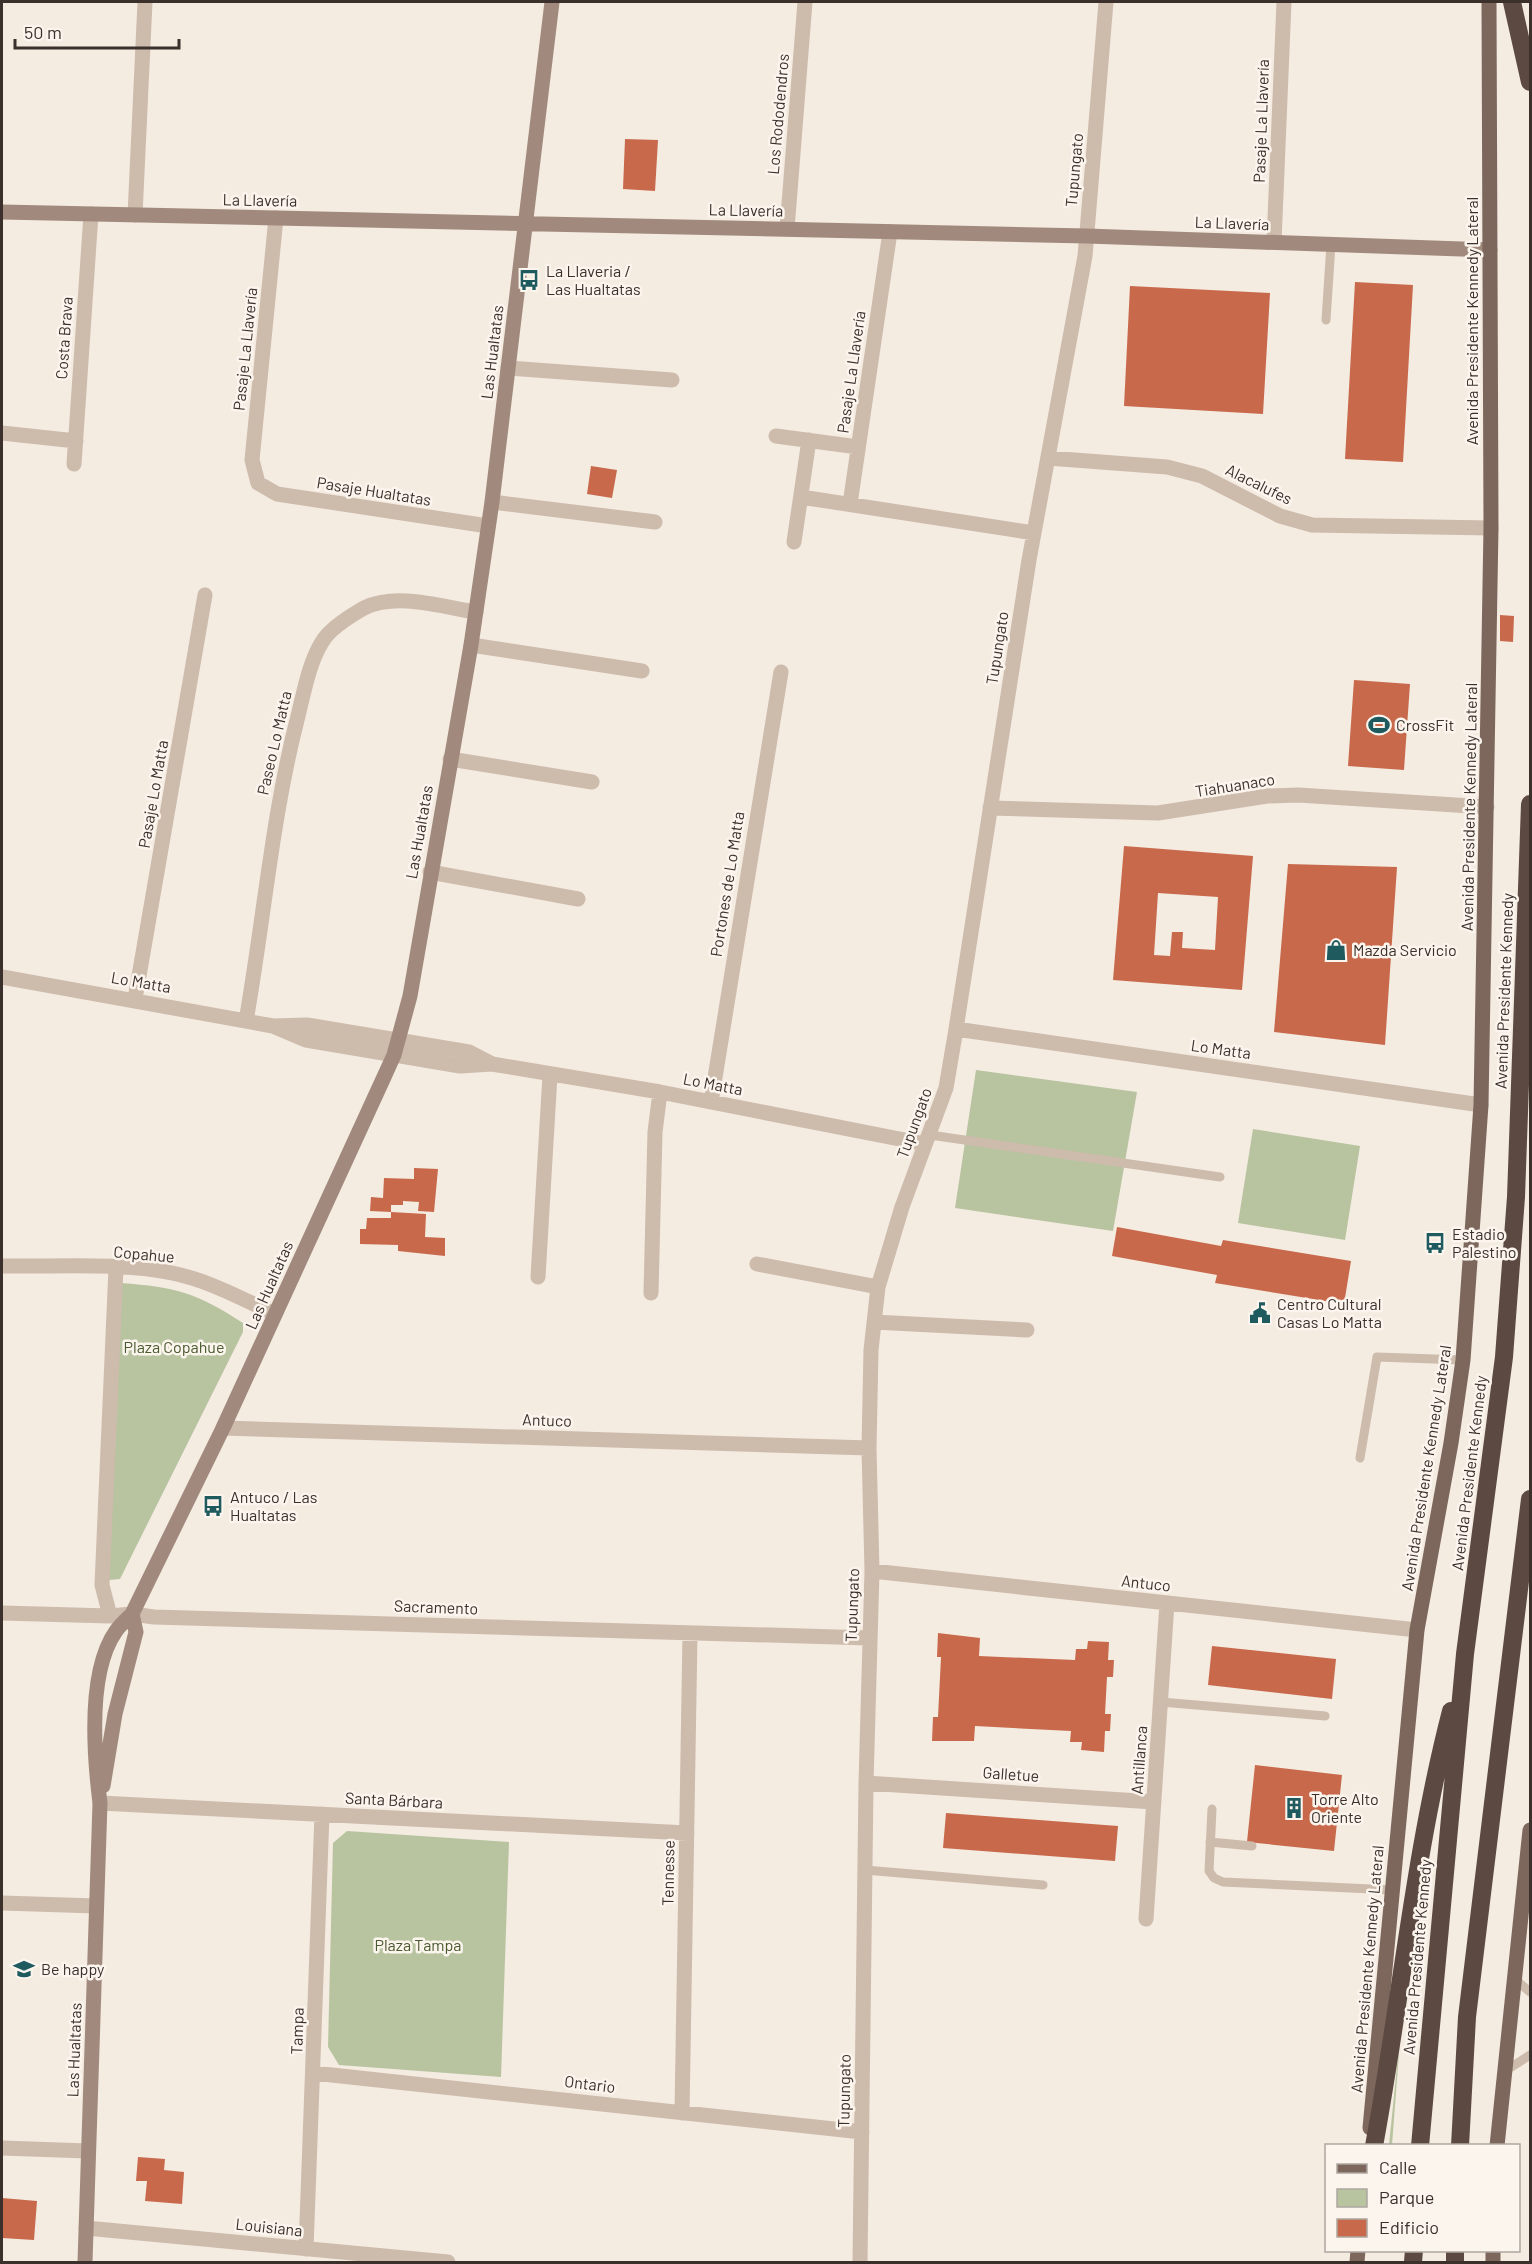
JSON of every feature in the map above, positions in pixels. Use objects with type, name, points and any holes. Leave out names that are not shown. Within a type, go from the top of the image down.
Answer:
[{"type":"highway","points":[[1512,2],[1530,82]]},
{"type":"highway","name":"Avenida Presidente Kennedy","points":[[1420,2144],[1465,1654],[1504,1357],[1514,1231],[1530,804]]},
{"type":"highway","points":[[1460,2144],[1467,2017],[1530,1499]]},
{"type":"highway","points":[[1374,2144],[1392,2046],[1423,1833],[1465,1654]]},
{"type":"main road","name":"Avenida Presidente Kennedy Lateral","points":[[1368,2144],[1417,1630],[1451,1443],[1463,1360],[1481,1105],[1491,528],[1489,2]]},
{"type":"main road","points":[[1497,2144],[1529,1858],[1530,1830]]},
{"type":"street","points":[[135,214],[145,2]]},
{"type":"street","name":"Las Hualtatas","points":[[85,2262],[99,1803],[94,1750],[99,1680],[116,1631],[132,1614],[223,1428],[394,1055],[410,996],[471,645],[492,502],[552,2]]},
{"type":"street","name":"Los Rododendros","points":[[787,229],[805,2]]},
{"type":"street","name":"Tupungato","points":[[860,2262],[866,1783],[872,1571],[869,1448],[874,1322],[878,1287],[902,1206],[946,1088],[1034,533],[1087,236],[1106,2]]},
{"type":"street","name":"Pasaje La Llavería","points":[[1274,242],[1284,2]]},
{"type":"street","name":"La Llavería","points":[[2,212],[1087,236],[1490,250]]},
{"type":"street","name":"Costa Brava","points":[[74,464],[91,214]]},
{"type":"street","name":"Pasaje La Llavería","points":[[258,483],[252,460],[276,218]]},
{"type":"street","name":"Pasaje La Llavería","points":[[850,504],[890,232]]},
{"type":"street","points":[[508,368],[672,380]]},
{"type":"street","points":[[2,433],[76,441]]},
{"type":"street","name":"Pasaje La Llavería","points":[[776,436],[858,447]]},
{"type":"street","points":[[794,542],[809,440]]},
{"type":"street","name":"Alacalufes","points":[[1048,458],[1167,467],[1185,471],[1202,476],[1281,516],[1312,525],[1491,528]]},
{"type":"street","name":"Pasaje Hualtatas","points":[[258,483],[277,494],[488,526]]},
{"type":"street","points":[[801,497],[1034,533]]},
{"type":"street","points":[[492,502],[655,522]]},
{"type":"street","name":"Pasaje Lo Matta","points":[[135,999],[205,595]]},
{"type":"street","name":"Paseo Lo Matta","points":[[246,1021],[260,945],[284,769],[307,680],[320,644],[329,632],[364,609],[378,603],[394,600],[476,612]]},
{"type":"street","points":[[471,645],[642,671]]},
{"type":"street","name":"Portones de Lo Matta","points":[[711,1102],[781,672]]},
{"type":"street","points":[[450,759],[592,782]]},
{"type":"street","name":"Tiahuanaco","points":[[990,808],[1158,813],[1267,796],[1298,795],[1487,807]]},
{"type":"street","points":[[430,872],[578,899]]},
{"type":"street","name":"Lo Matta","points":[[2,977],[135,999],[273,1026],[307,1025],[469,1052],[492,1064]]},
{"type":"street","name":"Lo Matta","points":[[273,1026],[306,1040],[460,1066],[492,1064],[928,1139]]},
{"type":"street","name":"Lo Matta","points":[[956,1029],[1481,1105]]},
{"type":"street","points":[[538,1277],[550,1075]]},
{"type":"street","points":[[651,1293],[655,1132],[660,1092]]},
{"type":"street","points":[[757,1264],[878,1287]]},
{"type":"street","name":"Copahue","points":[[2,1266],[159,1271],[189,1277],[275,1314]]},
{"type":"street","points":[[110,1616],[102,1585],[116,1268]]},
{"type":"street","points":[[874,1322],[1027,1330]]},
{"type":"street","name":"Antuco","points":[[223,1428],[869,1448]]},
{"type":"street","name":"Antuco","points":[[872,1571],[1417,1630]]},
{"type":"street","name":"Antillanca","points":[[1146,1919],[1167,1603]]},
{"type":"street","name":"Sacramento","points":[[2,1613],[110,1616],[132,1614],[166,1617],[869,1638]]},
{"type":"street","name":"Las Hualtatas","points":[[99,1803],[116,1714],[136,1632],[132,1614]]},
{"type":"street","name":"Tennesse","points":[[682,2113],[690,1634]]},
{"type":"street","name":"Galletue","points":[[866,1783],[1154,1802]]},
{"type":"street","name":"Santa Bárbara","points":[[99,1803],[687,1833]]},
{"type":"street","name":"Tampa","points":[[306,2249],[322,1815]]},
{"type":"street","points":[[2,1903],[96,1906]]},
{"type":"street","name":"Ontario","points":[[313,2073],[862,2132]]},
{"type":"street","points":[[2,2148],[88,2151]]},
{"type":"street","name":"Louisiana","points":[[86,2228],[448,2262]]},
{"type":"lane","points":[[1326,320],[1331,244]]},
{"type":"lane","points":[[928,1139],[1220,1177]]},
{"type":"lane","points":[[1360,1458],[1377,1357],[1463,1360]]},
{"type":"lane","points":[[1161,1702],[1325,1716]]},
{"type":"lane","points":[[1212,1809],[1209,1871],[1214,1878],[1223,1882],[1392,1890]]},
{"type":"lane","points":[[1210,1842],[1252,1846]]},
{"type":"lane","points":[[865,1870],[1042,1885]]},
{"type":"lane","points":[[1516,1980],[1530,1992]]},
{"type":"lane","points":[[1505,2071],[1530,2055]]},
{"type":"green space","points":[[976,1070],[1137,1092],[1113,1231],[955,1208]]},
{"type":"green space","points":[[1253,1129],[1360,1146],[1345,1240],[1238,1223]]},
{"type":"green space","name":"Plaza Copahue","points":[[121,1283],[157,1287],[199,1298],[243,1323],[243,1332],[120,1579],[109,1580]]},
{"type":"green space","name":"Plaza Tampa","points":[[347,1831],[509,1842],[501,2077],[339,2065],[328,2047],[333,1843]]},
{"type":"green space","points":[[1401,2027],[1392,2144],[1389,2144]]},
{"type":"building","points":[[625,139],[658,140],[655,191],[623,189]]},
{"type":"building","points":[[1355,282],[1413,285],[1403,462],[1345,459]]},
{"type":"building","points":[[1130,286],[1270,293],[1263,414],[1124,406]]},
{"type":"building","points":[[591,466],[617,470],[612,498],[587,494]]},
{"type":"building","points":[[1500,615],[1514,616],[1513,642],[1500,641]]},
{"type":"building","name":"CrossFit","points":[[1354,680],[1410,684],[1404,770],[1348,766]]},
{"type":"building","points":[[1124,846],[1253,856],[1242,990],[1113,980]],"holes":[[[1158,893],[1218,897],[1215,950],[1182,948],[1183,932],[1172,932],[1170,956],[1154,955]]]},
{"type":"building","name":"Mazda Servicio","points":[[1288,864],[1397,867],[1385,1045],[1274,1032]]},
{"type":"building","points":[[414,1168],[438,1169],[434,1212],[418,1211],[419,1202],[403,1201],[403,1205],[391,1205],[391,1212],[370,1211],[371,1197],[383,1198],[384,1178],[414,1179]]},
{"type":"building","points":[[391,1212],[426,1214],[425,1237],[445,1238],[445,1256],[398,1251],[398,1245],[360,1244],[360,1229],[366,1229],[367,1218],[391,1218]]},
{"type":"building","points":[[1117,1227],[1221,1246],[1223,1240],[1351,1261],[1344,1304],[1215,1283],[1217,1275],[1112,1256]]},
{"type":"building","points":[[938,1633],[980,1638],[979,1656],[1075,1660],[1076,1649],[1087,1649],[1088,1641],[1109,1642],[1108,1660],[1114,1660],[1113,1677],[1107,1677],[1105,1714],[1111,1714],[1110,1731],[1105,1731],[1104,1752],[1081,1750],[1082,1742],[1070,1742],[1071,1731],[975,1726],[974,1741],[932,1741],[933,1717],[938,1717],[941,1657],[937,1657]]},
{"type":"building","points":[[1212,1646],[1336,1659],[1332,1699],[1208,1685]]},
{"type":"building","name":"Torre Alto Oriente","points":[[1255,1765],[1342,1775],[1334,1851],[1247,1842]]},
{"type":"building","points":[[946,1813],[1118,1826],[1115,1861],[943,1848]]},
{"type":"building","points":[[138,2157],[165,2159],[164,2170],[184,2172],[182,2204],[145,2201],[147,2181],[136,2181]]},
{"type":"building","points":[[2,2198],[37,2201],[34,2240],[2,2238]]},
{"type":"place","name":"La Llaveria / Las Hualtatas","points":[[529,280]]},
{"type":"place","name":"CrossFit","points":[[1379,725]]},
{"type":"place","name":"Mazda Servicio","points":[[1336,950]]},
{"type":"place","name":"Estadio Palestino","points":[[1435,1243]]},
{"type":"place","name":"Centro Cultural Casas Lo Matta","points":[[1260,1313]]},
{"type":"place","name":"Antuco / Las Hualtatas","points":[[213,1506]]},
{"type":"place","name":"Torre Alto Oriente","points":[[1294,1808]]},
{"type":"place","name":"Be happy","points":[[24,1969]]}]
